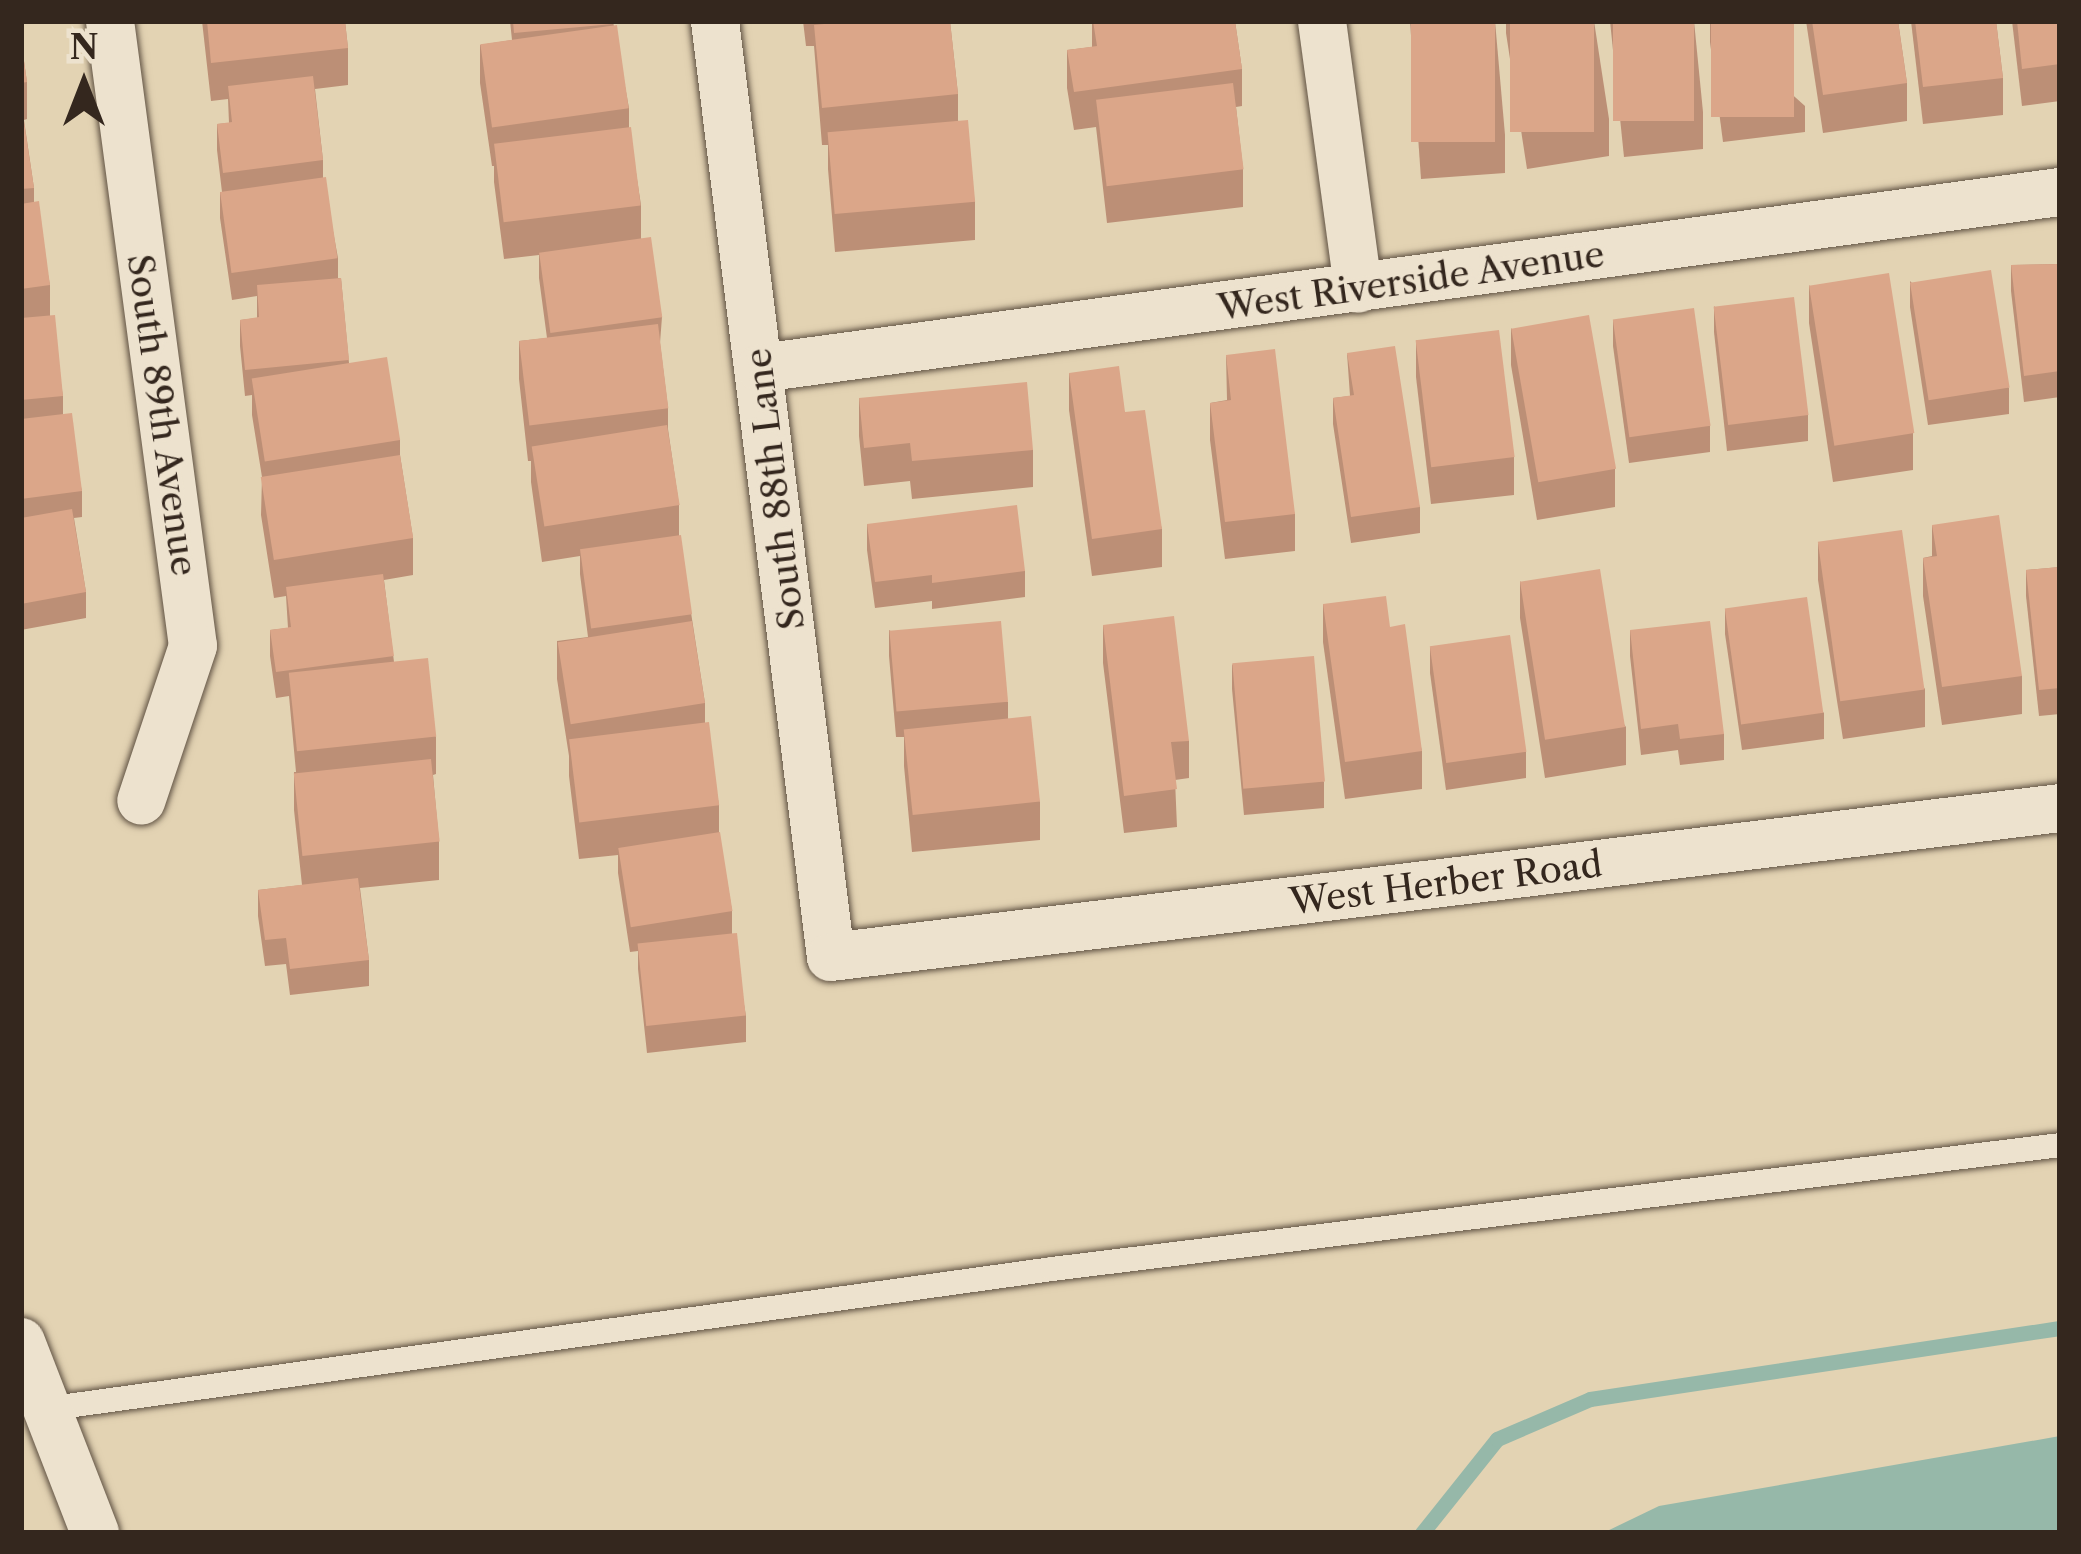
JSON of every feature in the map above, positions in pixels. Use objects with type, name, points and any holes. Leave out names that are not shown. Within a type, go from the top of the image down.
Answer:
[{"type":"street","name":"South 89th Avenue","points":[[110,21],[193,646],[141,801]]},
{"type":"street","name":"South 88th Lane","points":[[715,21],[831,957]]},
{"type":"street","points":[[1322,21],[1358,289]]},
{"type":"street","name":"West Riverside Avenue","points":[[761,368],[2060,192]]},
{"type":"street","name":"West Herber Road","points":[[831,957],[2060,808]]},
{"type":"street","points":[[21,1342],[94,1533]]},
{"type":"lane","points":[[46,1408],[1052,1269],[2060,1145]]},
{"type":"shaded area","points":[[2060,1436],[2060,1533],[1603,1533],[1659,1506]]},
{"type":"building","points":[[207,21],[345,21],[348,48],[211,63]]},
{"type":"building","points":[[513,21],[613,21],[613,24],[514,33]]},
{"type":"building","points":[[950,21],[958,94],[822,108],[814,25]]},
{"type":"building","points":[[1093,21],[1235,21],[1242,69],[1074,92],[1067,50],[1097,46]]},
{"type":"building","points":[[1411,21],[1495,21],[1495,142],[1411,142]]},
{"type":"building","points":[[1510,21],[1594,21],[1594,132],[1510,132]]},
{"type":"building","points":[[1613,21],[1694,21],[1694,121],[1613,121]]},
{"type":"building","points":[[1711,21],[1794,21],[1794,117],[1711,117]]},
{"type":"building","points":[[1812,21],[1898,21],[1907,83],[1823,95]]},
{"type":"building","points":[[1915,21],[1996,21],[2003,78],[1923,87]]},
{"type":"building","points":[[2017,21],[2060,21],[2060,64],[2022,69]]},
{"type":"building","points":[[617,25],[629,108],[492,127],[480,44]]},
{"type":"building","points":[[21,40],[27,82],[21,83]]},
{"type":"building","points":[[313,76],[323,160],[223,173],[217,124],[232,122],[228,86]]},
{"type":"building","points":[[1233,83],[1244,169],[1107,186],[1096,100]]},
{"type":"building","points":[[21,102],[34,188],[21,189]]},
{"type":"building","points":[[968,120],[975,202],[835,214],[828,132]]},
{"type":"building","points":[[631,127],[641,205],[504,222],[494,144]]},
{"type":"building","points":[[326,177],[337,258],[231,273],[220,192]]},
{"type":"building","points":[[39,201],[50,285],[21,289],[21,204]]},
{"type":"building","points":[[651,237],[662,317],[550,333],[539,253]]},
{"type":"building","points":[[2060,264],[2060,371],[2024,376],[2011,265]]},
{"type":"building","points":[[1991,270],[2010,388],[1929,400],[1910,283]]},
{"type":"building","points":[[1889,273],[1914,433],[1834,446],[1809,286]]},
{"type":"building","points":[[341,278],[349,360],[245,370],[240,320],[259,317],[257,285]]},
{"type":"building","points":[[1794,297],[1809,415],[1728,425],[1714,307]]},
{"type":"building","points":[[1694,308],[1711,426],[1629,437],[1613,319]]},
{"type":"building","points":[[55,315],[63,396],[21,400],[21,318]]},
{"type":"building","points":[[1589,315],[1616,469],[1538,482],[1511,329]]},
{"type":"building","points":[[658,324],[668,408],[529,425],[519,341]]},
{"type":"building","points":[[1499,330],[1515,457],[1431,467],[1416,340]]},
{"type":"building","points":[[1395,346],[1420,507],[1351,517],[1333,398],[1354,395],[1347,353]]},
{"type":"building","points":[[1275,349],[1295,514],[1225,522],[1210,403],[1231,400],[1226,355]]},
{"type":"building","points":[[387,357],[400,440],[265,461],[252,378]]},
{"type":"building","points":[[1119,366],[1125,412],[1145,410],[1162,529],[1092,539],[1069,373]]},
{"type":"building","points":[[1027,382],[1033,450],[912,461],[910,443],[864,448],[859,398]]},
{"type":"building","points":[[72,413],[82,491],[21,499],[21,419]]},
{"type":"building","points":[[667,425],[680,505],[544,526],[532,446]]},
{"type":"building","points":[[400,455],[413,538],[274,560],[261,477]]},
{"type":"building","points":[[1017,505],[1025,571],[932,583],[932,575],[875,582],[867,524]]},
{"type":"building","points":[[72,509],[86,592],[21,604],[21,518]]},
{"type":"building","points":[[1999,515],[2022,676],[1942,687],[1923,558],[1937,556],[1932,525]]},
{"type":"building","points":[[1902,530],[1924,689],[1840,701],[1818,542]]},
{"type":"building","points":[[681,535],[692,614],[591,628],[580,549]]},
{"type":"building","points":[[2060,567],[2060,688],[2039,690],[2026,570]]},
{"type":"building","points":[[1600,569],[1625,727],[1545,740],[1520,582]]},
{"type":"building","points":[[383,574],[394,656],[276,672],[270,630],[291,627],[286,587]]},
{"type":"building","points":[[1386,596],[1390,627],[1405,624],[1422,751],[1345,762],[1323,604]]},
{"type":"building","points":[[1807,597],[1823,713],[1741,724],[1725,609]]},
{"type":"building","points":[[1174,616],[1189,741],[1171,742],[1177,789],[1124,796],[1103,625]]},
{"type":"building","points":[[692,621],[705,703],[571,724],[558,642]]},
{"type":"building","points":[[1001,621],[1008,702],[896,711],[889,631]]},
{"type":"building","points":[[1710,621],[1724,734],[1680,739],[1678,724],[1641,729],[1630,630]]},
{"type":"building","points":[[1510,635],[1526,752],[1446,763],[1430,646]]},
{"type":"building","points":[[1314,656],[1325,782],[1243,789],[1232,663]]},
{"type":"building","points":[[428,658],[436,737],[297,751],[289,673]]},
{"type":"building","points":[[1031,716],[1040,802],[913,815],[904,729]]},
{"type":"building","points":[[709,722],[719,805],[579,823],[569,739]]},
{"type":"building","points":[[431,759],[440,842],[302,856],[294,773]]},
{"type":"building","points":[[720,832],[733,911],[631,927],[618,848]]},
{"type":"building","points":[[358,878],[369,960],[290,969],[286,938],[265,940],[258,890]]},
{"type":"building","points":[[737,933],[746,1016],[646,1026],[638,943]]},
{"type":"waterway","points":[[1422,1533],[1497,1439],[1590,1399],[2060,1328]]}]
